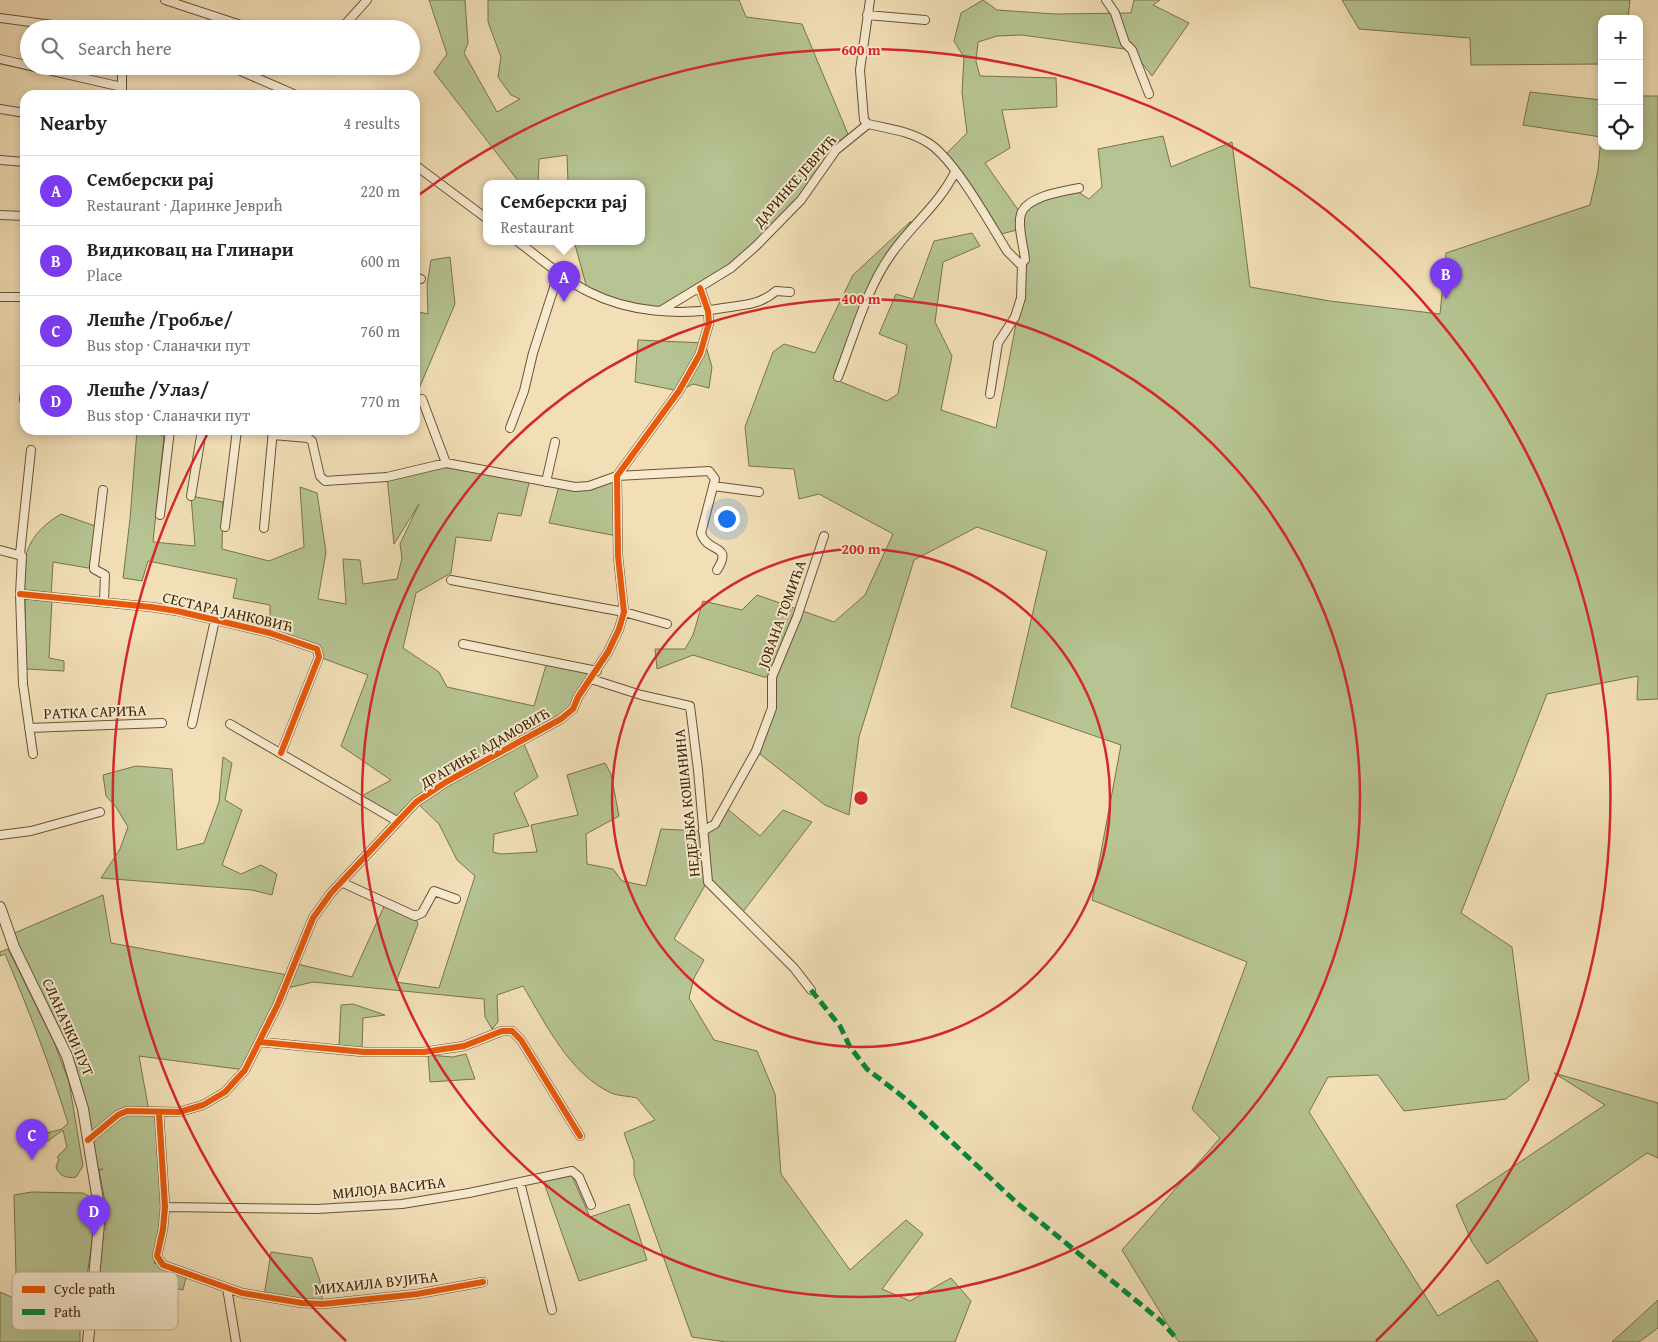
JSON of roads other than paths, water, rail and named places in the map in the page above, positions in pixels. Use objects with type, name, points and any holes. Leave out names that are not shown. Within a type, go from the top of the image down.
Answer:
[{"type":"street","points":[[164,0],[225,20]]},
{"type":"street","points":[[349,20],[367,0]]},
{"type":"street","points":[[870,0],[860,70],[864,120],[868,124],[889,128],[919,138],[944,156],[1007,250],[1015,261],[1022,264]]},
{"type":"street","points":[[1106,0],[1115,13],[1125,43],[1132,50],[1149,94]]},
{"type":"street","points":[[867,15],[925,20]]},
{"type":"street","points":[[0,18],[20,21]]},
{"type":"street","points":[[0,59],[20,64]]},
{"type":"street","points":[[61,75],[118,90]]},
{"type":"street","points":[[122,75],[122,90]]},
{"type":"street","points":[[250,75],[284,90]]},
{"type":"street","points":[[0,110],[20,113]]},
{"type":"street","name":"ДАРИНКЕ ЈЕВРИЋ","points":[[662,310],[731,268],[756,246],[801,200],[836,150],[868,124]]},
{"type":"street","points":[[0,160],[20,162]]},
{"type":"street","points":[[420,169],[483,216]]},
{"type":"street","points":[[838,376],[878,276],[891,254],[947,189],[955,172]]},
{"type":"street","points":[[990,394],[998,343],[1015,318],[1021,298],[1022,264],[1025,258],[1021,214],[1026,206],[1055,192],[1079,188]]},
{"type":"street","points":[[0,215],[20,216]]},
{"type":"street","points":[[522,245],[588,292],[619,304],[638,308],[708,311],[762,302],[776,291],[790,292]]},
{"type":"street","points":[[510,428],[524,391],[537,340],[559,272]]},
{"type":"street","points":[[617,476],[679,391],[700,354],[708,332],[708,311],[700,288]]},
{"type":"street","points":[[0,297],[20,297]]},
{"type":"street","points":[[422,399],[446,463]]},
{"type":"street","points":[[160,515],[169,435]]},
{"type":"street","points":[[191,496],[201,435]]},
{"type":"street","points":[[225,527],[236,435]]},
{"type":"street","points":[[264,528],[273,435]]},
{"type":"street","points":[[287,435],[308,438],[312,441],[320,476],[324,481],[386,477],[446,463],[575,488],[588,486],[617,476],[705,470],[714,475],[702,533],[706,543],[720,550],[723,555],[723,560],[717,570]]},
{"type":"street","points":[[546,482],[555,442]]},
{"type":"street","name":"РАТКА САРИЋА","points":[[30,450],[20,554],[23,559],[20,594],[23,684],[33,754]]},
{"type":"street","name":"ДРАГИЊЕ АДАМОВИЋ","points":[[88,1140],[118,1115],[134,1110],[159,1113],[193,1109],[218,1097],[240,1077],[260,1042],[313,918],[341,882],[416,802],[446,782],[561,719],[574,709],[578,697],[596,671],[619,629],[624,612],[618,556],[617,476]]},
{"type":"street","points":[[713,486],[759,492]]},
{"type":"street","points":[[103,490],[94,569],[104,575],[104,602]]},
{"type":"street","name":"ЈОВАНА ТОМИЋА","points":[[703,831],[715,824],[756,751],[772,708],[772,677],[797,617],[824,536]]},
{"type":"street","points":[[0,550],[20,554]]},
{"type":"street","points":[[451,580],[624,612],[667,624]]},
{"type":"street","name":"СЕСТАРА ЈАНКОВИЋ","points":[[20,594],[151,606],[292,639],[319,652],[319,657],[281,753]]},
{"type":"street","points":[[192,724],[215,620]]},
{"type":"street","points":[[463,644],[596,671]]},
{"type":"street","name":"НЕДЕЉКА КОШАНИНА","points":[[591,679],[641,695],[690,706],[692,710],[708,882],[794,968],[811,990]]},
{"type":"street","name":"РАТКА САРИЋА","points":[[29,728],[162,723]]},
{"type":"street","points":[[230,724],[397,821]]},
{"type":"street","points":[[0,835],[31,831],[100,812]]},
{"type":"street","points":[[341,882],[415,916],[422,913],[434,891],[456,899]]},
{"type":"street","name":"СЛАНАЧКИ ПУТ","points":[[0,907],[14,947],[67,1056],[80,1093],[98,1195],[100,1229],[94,1272]]},
{"type":"street","points":[[260,1042],[364,1052],[424,1052],[464,1046],[502,1031],[512,1031],[521,1040],[580,1136]]},
{"type":"street","name":"МИХАИЛА ВУЈИЋА","points":[[159,1113],[166,1207],[157,1252],[160,1263],[227,1288],[256,1296],[323,1304],[417,1294],[483,1282]]},
{"type":"street","name":"МИЛОЈА ВАСИЋА","points":[[166,1207],[317,1209],[384,1205],[427,1201],[574,1171],[579,1177],[591,1205]]},
{"type":"street","points":[[520,1182],[552,1310]]},
{"type":"street","points":[[227,1288],[236,1342]]},
{"type":"place","name":"Видиковац на Глинари","points":[[1446,299]]},
{"type":"place","name":"Семберски рај","points":[[564,302]]},
{"type":"place","name":"Лешће /Гробље/","points":[[32,1160]]},
{"type":"place","name":"Лешће /Улаз/","points":[[94,1236]]}]
